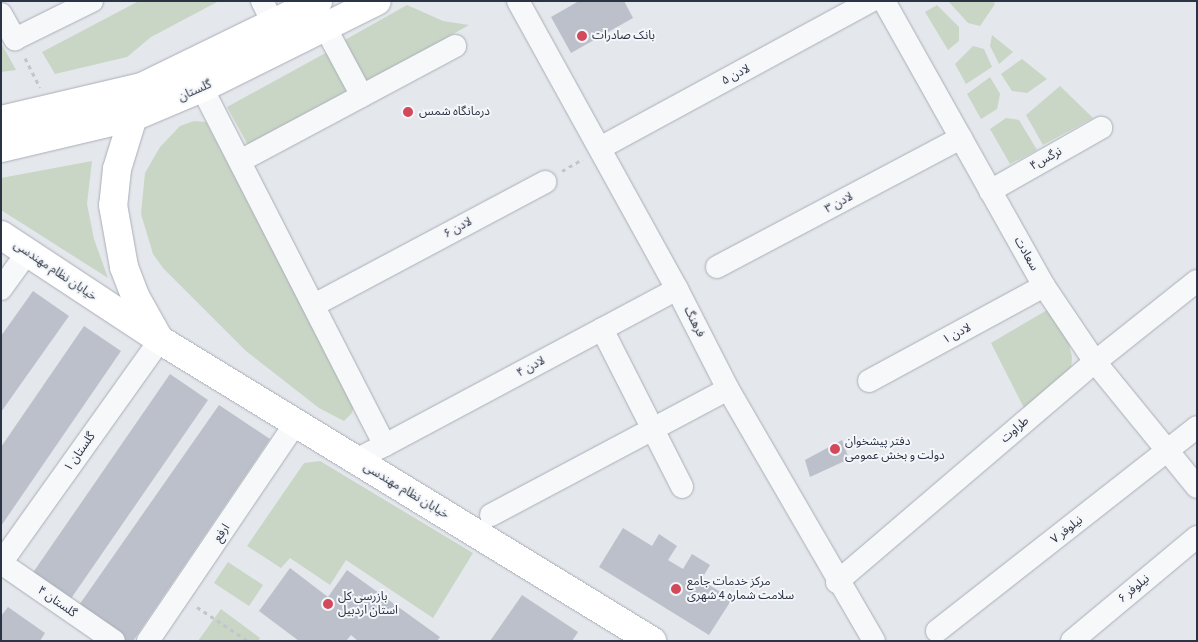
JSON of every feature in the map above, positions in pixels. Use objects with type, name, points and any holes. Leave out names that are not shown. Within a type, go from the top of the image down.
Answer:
[{"type":"street","points":[[1,14],[15,39],[92,1]]},
{"type":"street","points":[[262,1],[274,25]]},
{"type":"street","name":"گلستان","points":[[1,120],[52,110],[142,87],[274,25],[318,1]]},
{"type":"street","name":"گلستان","points":[[1,148],[133,117],[202,88],[377,1]]},
{"type":"street","name":"فرهنگ","points":[[518,1],[677,289],[728,390],[837,582],[874,641]]},
{"type":"street","name":"لادن ۵","points":[[600,148],[871,1]]},
{"type":"street","name":"سعادت","points":[[884,1],[1044,286],[1094,362],[1197,487]]},
{"type":"street","points":[[325,27],[362,96]]},
{"type":"street","points":[[240,161],[455,46]]},
{"type":"street","points":[[202,88],[385,445]]},
{"type":"street","name":"خیابان نظام مهندسی","points":[[133,117],[117,169],[112,205],[124,267],[135,296],[160,340]]},
{"type":"street","name":"نرگس۴","points":[[990,191],[1101,128]]},
{"type":"street","name":"لادن ۳","points":[[717,267],[961,138]]},
{"type":"street","name":"لادن ۶","points":[[314,305],[545,182]]},
{"type":"street","name":"خیابان نظام مهندسی","points":[[1,235],[160,340],[649,640]]},
{"type":"street","points":[[1,289],[27,253]]},
{"type":"street","name":"طراوت","points":[[837,582],[1094,362],[1197,281]]},
{"type":"street","name":"لادن ۱","points":[[869,381],[1044,286]]},
{"type":"street","name":"لادن ۴","points":[[356,460],[677,289]]},
{"type":"street","points":[[602,329],[682,487]]},
{"type":"street","name":"گلستان ۱","points":[[1,563],[160,340]]},
{"type":"street","points":[[491,515],[728,390]]},
{"type":"street","name":"ارفع","points":[[148,641],[295,424]]},
{"type":"street","name":"نیلوفر ۷","points":[[937,631],[1197,427]]},
{"type":"street","name":"نیلوفر ۶","points":[[1072,641],[1197,537]]},
{"type":"street","name":"گلستان ۴","points":[[1,563],[114,641]]},
{"type":"path","points":[[15,39],[52,110]]},
{"type":"path","points":[[545,182],[600,148]]},
{"type":"path","points":[[180,595],[248,641]]},
{"type":"green space","points":[[139,1],[219,1],[151,37],[127,57],[55,74],[42,52]]},
{"type":"green space","points":[[948,1],[993,1],[995,4],[980,26],[968,23]]},
{"type":"green space","points":[[407,5],[443,21],[469,25],[367,83],[343,41]]},
{"type":"green space","points":[[937,5],[959,27],[959,41],[948,50],[925,12]]},
{"type":"green space","points":[[992,35],[1013,52],[999,64],[990,46]]},
{"type":"green space","points":[[1,43],[16,70],[1,72]]},
{"type":"green space","points":[[973,46],[984,49],[992,67],[966,84],[955,64]]},
{"type":"green space","points":[[331,50],[352,88],[248,145],[227,107]]},
{"type":"green space","points":[[1022,59],[1047,79],[1027,93],[1012,91],[1001,74]]},
{"type":"green space","points":[[990,77],[1000,94],[997,109],[981,119],[967,94]]},
{"type":"green space","points":[[1060,86],[1093,118],[1043,145],[1026,115]]},
{"type":"green space","points":[[1006,118],[1019,120],[1037,150],[1010,164],[990,129]]},
{"type":"green space","points":[[194,121],[206,122],[349,394],[354,405],[352,413],[344,421],[319,408],[246,351],[163,268],[153,254],[141,214],[145,173],[160,147],[180,126]]},
{"type":"green space","points":[[92,161],[87,204],[94,239],[108,278],[1,210],[1,178]]},
{"type":"green space","points":[[1047,310],[1067,335],[1072,357],[1071,370],[1025,410],[991,343]]},
{"type":"green space","points":[[320,461],[473,553],[433,618],[346,560],[330,585],[290,558],[281,568],[247,546],[304,463]]},
{"type":"green space","points":[[228,562],[263,585],[249,606],[214,583]]},
{"type":"green space","points":[[221,609],[260,638],[258,641],[198,641]]},
{"type":"building","name":"بانک صادرات","points":[[579,1],[624,1],[633,18],[571,53],[551,17]]},
{"type":"building","points":[[33,291],[69,316],[1,412],[1,336]]},
{"type":"building","points":[[84,326],[121,351],[1,526],[1,447]]},
{"type":"building","points":[[170,374],[208,400],[70,600],[32,574]]},
{"type":"building","points":[[219,405],[270,439],[133,641],[124,641],[77,608]]},
{"type":"building","name":"دفتر پیشخوان دولت و بخش عمومی","points":[[842,440],[849,459],[810,477],[805,460]]},
{"type":"building","name":"مرکز خدمات جامع سلامت شماره 4 شهری","points":[[623,528],[652,546],[659,534],[677,546],[668,560],[683,569],[692,554],[710,565],[701,580],[732,599],[709,635],[599,567]]},
{"type":"building","name":"بازرسی کل استان اردبیل","points":[[290,568],[328,597],[347,570],[440,637],[437,641],[358,641],[351,635],[346,641],[299,641],[259,611]]},
{"type":"building","points":[[522,595],[578,632],[572,641],[490,641]]},
{"type":"building","points":[[8,607],[45,633],[40,641],[1,641],[1,616]]},
{"type":"place","name":"بانک صادرات","points":[[582,36]]},
{"type":"place","name":"درمانگاه شمس","points":[[408,112]]},
{"type":"place","name":"دفتر پیشخوان دولت و بخش عمومی","points":[[835,449]]},
{"type":"place","name":"مرکز خدمات جامع سلامت شماره 4 شهری","points":[[676,589]]},
{"type":"place","name":"بازرسی کل استان اردبیل","points":[[328,604]]}]
